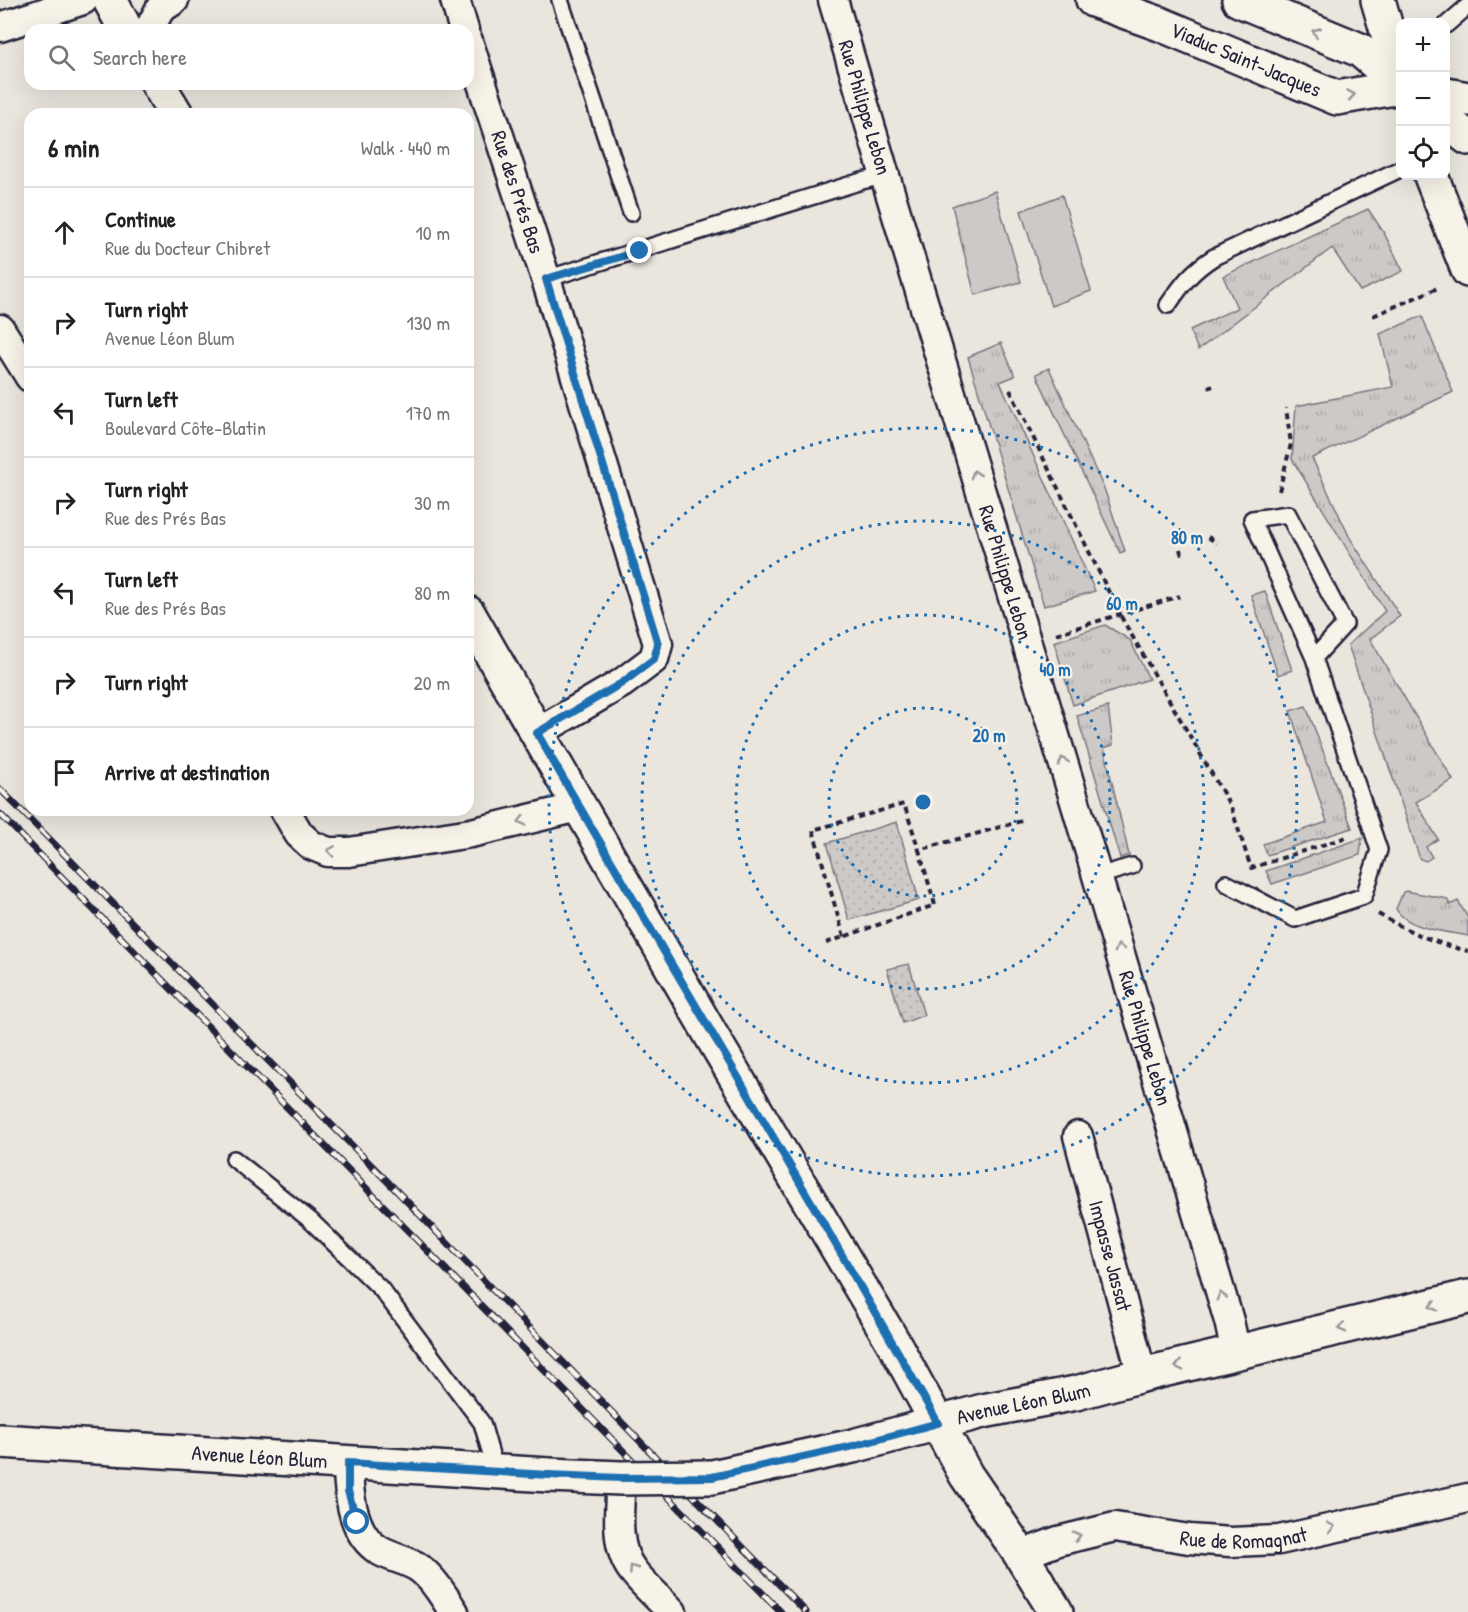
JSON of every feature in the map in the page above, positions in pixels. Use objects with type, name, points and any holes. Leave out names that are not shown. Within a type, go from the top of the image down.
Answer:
[{"type":"main road","points":[[110,0],[123,24]]},
{"type":"main road","name":"Viaduc Saint-Jacques","points":[[1093,0],[1160,24],[1337,98],[1396,86]]},
{"type":"main road","name":"Viaduc Saint-Jacques","points":[[1239,0],[1360,50],[1396,81]]},
{"type":"main road","points":[[1378,0],[1400,72]]},
{"type":"main road","points":[[162,90],[172,108]]},
{"type":"main road","points":[[1450,96],[1468,99]]},
{"type":"main road","points":[[1450,124],[1468,138]]},
{"type":"main road","points":[[1432,180],[1457,277]]},
{"type":"main road","points":[[474,623],[579,807],[890,1336],[966,1475],[1021,1555],[1056,1612]]},
{"type":"main road","name":"Avenue Léon Blum","points":[[0,1441],[549,1475],[621,1478],[712,1477],[853,1446],[983,1411],[1076,1393],[1468,1297]]},
{"type":"street","points":[[0,27],[83,0]]},
{"type":"street","points":[[152,24],[160,9],[174,0]]},
{"type":"street","points":[[455,0],[462,24]]},
{"type":"street","name":"Rue Philippe Lebon","points":[[833,0],[1098,876],[1226,1310],[1236,1353]]},
{"type":"street","name":"Rue des Prés Bas","points":[[474,59],[546,279],[658,644],[654,659],[622,683],[537,733]]},
{"type":"street","points":[[0,329],[24,367]]},
{"type":"street","points":[[288,816],[299,834],[311,845],[328,852],[349,852],[471,833],[579,807]]},
{"type":"street","name":"Impasse Jassat","points":[[1078,1136],[1142,1375]]},
{"type":"street","points":[[348,1463],[348,1491],[357,1522],[366,1539],[379,1551],[419,1568],[440,1590],[454,1612]]},
{"type":"street","points":[[621,1478],[620,1538],[623,1554],[632,1570],[672,1612]]},
{"type":"street","name":"Rue de Romagnat","points":[[1021,1555],[1058,1541],[1115,1527],[1189,1539],[1231,1542],[1279,1540],[1468,1498]]},
{"type":"lane","points":[[560,0],[631,213]]},
{"type":"lane","points":[[1450,22],[1468,6]]},
{"type":"lane","points":[[1168,305],[1184,281],[1196,269],[1214,257],[1396,171]]},
{"type":"lane","points":[[546,279],[862,181],[885,176]]},
{"type":"lane","points":[[1226,883],[1295,919],[1364,896],[1379,850],[1314,658],[1252,519],[1287,514],[1345,624],[1314,658]]},
{"type":"lane","points":[[1098,876],[1132,866]]},
{"type":"lane","points":[[234,1159],[310,1220],[381,1289],[482,1423],[496,1472]]},
{"type":"path","points":[[1373,316],[1457,277]]},
{"type":"path","points":[[1010,390],[1120,615],[1231,807],[1251,868],[1372,829]]},
{"type":"path","points":[[1273,516],[1290,444],[1286,408]]},
{"type":"path","points":[[1208,537],[1217,543]]},
{"type":"path","points":[[1180,549],[1182,556]]},
{"type":"path","points":[[1053,636],[1180,596]]},
{"type":"path","points":[[826,943],[844,937],[935,905],[904,804],[813,830],[844,937]]},
{"type":"path","points":[[919,850],[1025,820]]},
{"type":"path","points":[[1364,896],[1377,914],[1410,933],[1468,951]]},
{"type":"green space","points":[[995,191],[1021,282],[975,295],[952,206]]},
{"type":"green space","points":[[1062,195],[1091,291],[1051,306],[1021,211]]},
{"type":"green space","points":[[1368,209],[1384,233],[1403,271],[1360,291],[1332,248],[1198,350],[1190,330],[1237,308],[1223,276]]},
{"type":"green space","points":[[1422,316],[1453,392],[1312,458],[1350,538],[1400,616],[1370,639],[1453,780],[1416,802],[1438,839],[1426,847],[1432,857],[1426,861],[1420,859],[1348,645],[1385,611],[1292,459],[1296,406],[1393,387],[1380,334]]},
{"type":"green space","points":[[1001,343],[1015,376],[1000,382],[1095,591],[1044,606],[968,357]]},
{"type":"green space","points":[[1049,368],[1105,491],[1125,551],[1120,553],[1036,374]]},
{"type":"green space","points":[[1265,591],[1292,670],[1278,675],[1251,595]]},
{"type":"green space","points":[[1105,625],[1130,640],[1149,679],[1073,705],[1054,642]]},
{"type":"green space","points":[[1306,706],[1352,828],[1267,855],[1263,844],[1327,822],[1290,711]]},
{"type":"green space","points":[[1108,707],[1113,745],[1104,748],[1129,855],[1120,858],[1077,716]]},
{"type":"green space","points":[[897,822],[919,900],[849,920],[827,843]]},
{"type":"green space","points":[[1362,838],[1360,855],[1272,884],[1266,871]]},
{"type":"green space","points":[[1403,892],[1447,899],[1450,905],[1458,901],[1468,918],[1468,936],[1428,928],[1401,916],[1396,909]]},
{"type":"green space","points":[[909,964],[924,1015],[903,1023],[887,969]]},
{"type":"railway","points":[[0,789],[24,813]]},
{"type":"railway","points":[[0,814],[781,1612]]},
{"type":"railway","points":[[27,816],[390,1184],[806,1612]]},
{"type":"route","points":[[357,1522],[348,1491],[348,1463],[621,1478],[712,1477],[853,1446],[938,1423],[896,1347],[711,1035],[537,733],[622,683],[654,659],[658,644],[546,279],[640,251]]}]
